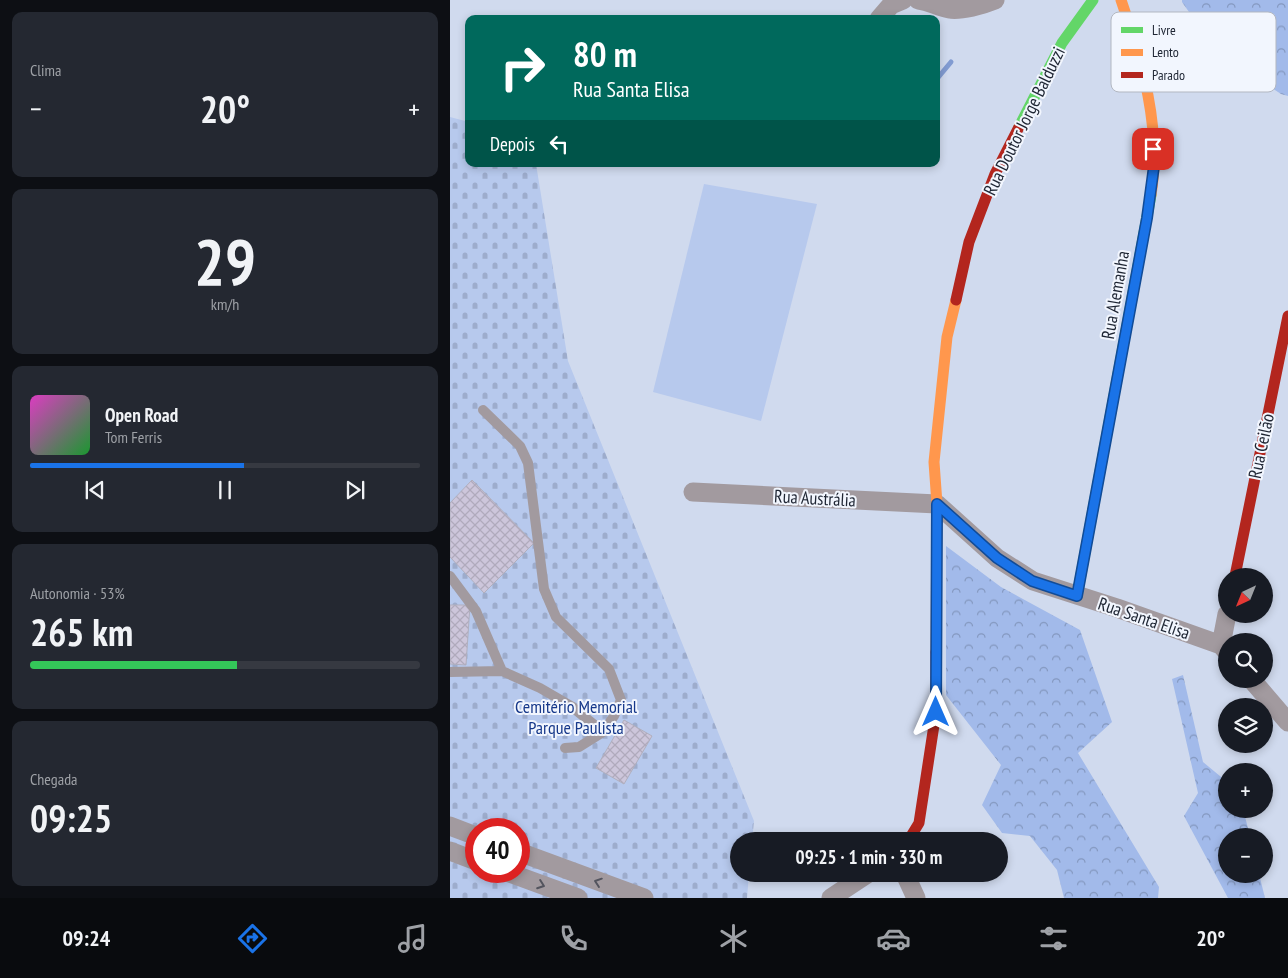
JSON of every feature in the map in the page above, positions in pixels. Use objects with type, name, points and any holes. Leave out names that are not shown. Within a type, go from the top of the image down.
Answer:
[{"type":"street","points":[[882,15],[891,4],[903,0]]},
{"type":"street","points":[[918,0],[928,1],[950,9],[982,5],[995,0]]},
{"type":"street","name":"Rua Doutor Jorge Balduzzi","points":[[913,832],[919,822],[936,712],[937,504],[934,462],[947,337],[969,242],[995,174],[1062,43],[1094,0]]},
{"type":"street","name":"Rua Alemanha","points":[[1121,0],[1125,12]]},
{"type":"street","name":"Rua Alemanha","points":[[1077,596],[1147,218],[1154,166],[1146,92]]},
{"type":"street","name":"Rua Ceilão","points":[[1237,568],[1288,316]]},
{"type":"street","name":"Rua Austrália","points":[[693,492],[937,504]]},
{"type":"street","name":"Rua Santa Elisa","points":[[937,504],[997,558],[1032,581],[1117,608],[1218,646]]},
{"type":"street","points":[[1259,688],[1288,722]]},
{"type":"street","points":[[450,826],[465,832]]},
{"type":"street","points":[[450,851],[465,857]]},
{"type":"street","points":[[530,856],[644,898]]},
{"type":"street","points":[[530,880],[578,898]]},
{"type":"street","points":[[831,898],[855,882]]},
{"type":"street","points":[[909,882],[916,898]]},
{"type":"lane","points":[[483,410],[520,446],[528,463],[544,589],[556,616],[609,669],[621,700],[614,716],[603,732],[579,746],[565,748]]},
{"type":"lane","points":[[450,576],[476,611],[502,671]]},
{"type":"lane","points":[[450,672],[502,671],[540,688],[571,706],[603,732]]},
{"type":"green space","points":[[1182,0],[1288,0],[1288,96],[1276,91],[1276,12],[1189,12]]},
{"type":"green space","name":"Cemitério Memorial Parque Paulista","points":[[450,117],[465,121],[465,167],[536,167],[568,361],[754,821],[753,832],[730,832],[730,882],[748,882],[747,898],[450,898]]},
{"type":"green space","points":[[704,184],[817,204],[761,421],[653,392]]},
{"type":"green space","points":[[946,546],[1001,587],[1080,630],[1112,722],[1078,753],[1159,887],[1158,898],[1064,898],[1057,870],[1030,836],[1001,832],[982,805],[1001,765],[946,695]]},
{"type":"green space","points":[[1183,675],[1203,762],[1218,774],[1218,818],[1245,818],[1248,828],[1218,828],[1218,879],[1184,816],[1198,793],[1172,679]]},
{"type":"green space","points":[[1220,883],[1261,883],[1265,898],[1228,898]]},
{"type":"building","points":[[472,480],[534,543],[484,593],[450,557],[450,503]]},
{"type":"building","points":[[450,605],[470,605],[466,665],[450,664]]},
{"type":"building","points":[[624,720],[652,736],[624,784],[596,768]]},
{"type":"waterway","points":[[940,75],[951,62]]},
{"type":"traffic: fast","points":[[1019,127],[1062,43],[1093,0]]},
{"type":"traffic: fast","points":[[1077,596],[1151,195]]},
{"type":"traffic: slow","points":[[1121,0],[1125,12]]},
{"type":"traffic: slow","points":[[1147,92],[1154,145],[1151,195]]},
{"type":"traffic: slow","points":[[936,652],[937,504],[934,462],[947,337],[956,300]]},
{"type":"traffic: jam","points":[[956,300],[969,242],[995,174],[1019,127]]},
{"type":"traffic: jam","points":[[1237,568],[1288,316]]},
{"type":"traffic: jam","points":[[914,832],[919,823],[936,712],[936,652]]},
{"type":"route","points":[[936,712],[937,504],[997,558],[1032,581],[1077,596],[1147,218],[1154,166],[1153,149]]}]
